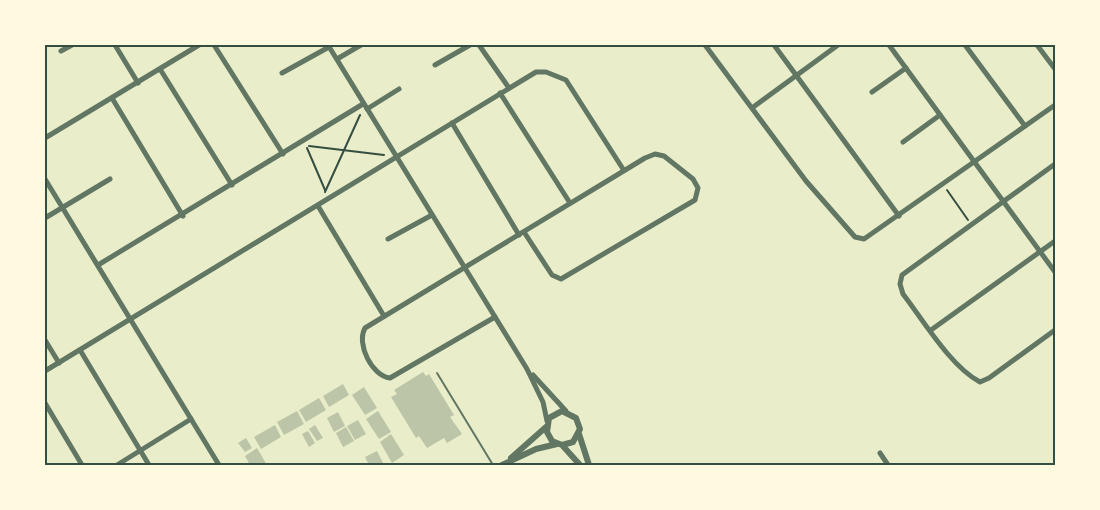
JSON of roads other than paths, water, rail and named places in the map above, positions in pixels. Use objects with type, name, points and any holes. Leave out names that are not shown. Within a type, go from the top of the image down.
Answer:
[{"type":"street","points":[[62,51],[72,45]]},
{"type":"street","points":[[115,45],[138,82]]},
{"type":"street","points":[[45,138],[199,45]]},
{"type":"street","points":[[214,45],[283,154]]},
{"type":"street","points":[[338,59],[361,45]]},
{"type":"street","points":[[435,65],[470,45]]},
{"type":"street","points":[[479,45],[508,88]]},
{"type":"street","points":[[705,45],[806,181],[855,237],[864,239],[1055,105]]},
{"type":"street","points":[[774,45],[899,216]]},
{"type":"street","points":[[752,108],[838,45]]},
{"type":"street","points":[[889,45],[1055,272]]},
{"type":"street","points":[[965,45],[1025,126]]},
{"type":"street","points":[[1037,45],[1055,69]]},
{"type":"street","points":[[282,73],[329,46],[527,369],[543,402],[549,437],[560,444],[580,465]]},
{"type":"street","points":[[872,92],[906,68]]},
{"type":"street","points":[[160,69],[232,185]]},
{"type":"street","points":[[45,371],[508,88],[542,72],[556,74],[566,80],[623,169]]},
{"type":"street","points":[[98,265],[283,154],[399,89]]},
{"type":"street","points":[[500,93],[570,203]]},
{"type":"street","points":[[112,98],[183,216]]},
{"type":"street","points":[[903,142],[940,115]]},
{"type":"street","points":[[452,123],[521,233],[552,275],[561,279],[695,200],[698,192],[696,184],[664,156],[650,155],[623,169],[570,203],[521,233],[465,268],[365,328],[360,340],[377,372],[390,378],[495,317]]},
{"type":"street","points":[[1055,164],[902,275],[900,284],[903,294],[931,330],[970,376],[980,382],[989,378],[1055,330]]},
{"type":"street","points":[[45,179],[219,465]]},
{"type":"street","points":[[45,218],[110,179]]},
{"type":"street","points":[[318,206],[384,316]]},
{"type":"street","points":[[388,239],[432,215]]},
{"type":"street","points":[[931,330],[1055,241]]},
{"type":"street","points":[[45,340],[59,363]]},
{"type":"street","points":[[80,350],[149,465]]},
{"type":"street","points":[[527,369],[566,411],[576,418],[589,465]]},
{"type":"street","points":[[45,403],[82,465]]},
{"type":"street","points":[[504,464],[547,424],[555,413],[566,411]]},
{"type":"street","points":[[117,465],[191,418]]},
{"type":"street","points":[[504,464],[536,449],[573,442],[579,433]]},
{"type":"street","points":[[880,453],[888,465]]},
{"type":"lane","points":[[437,373],[493,465]]}]
